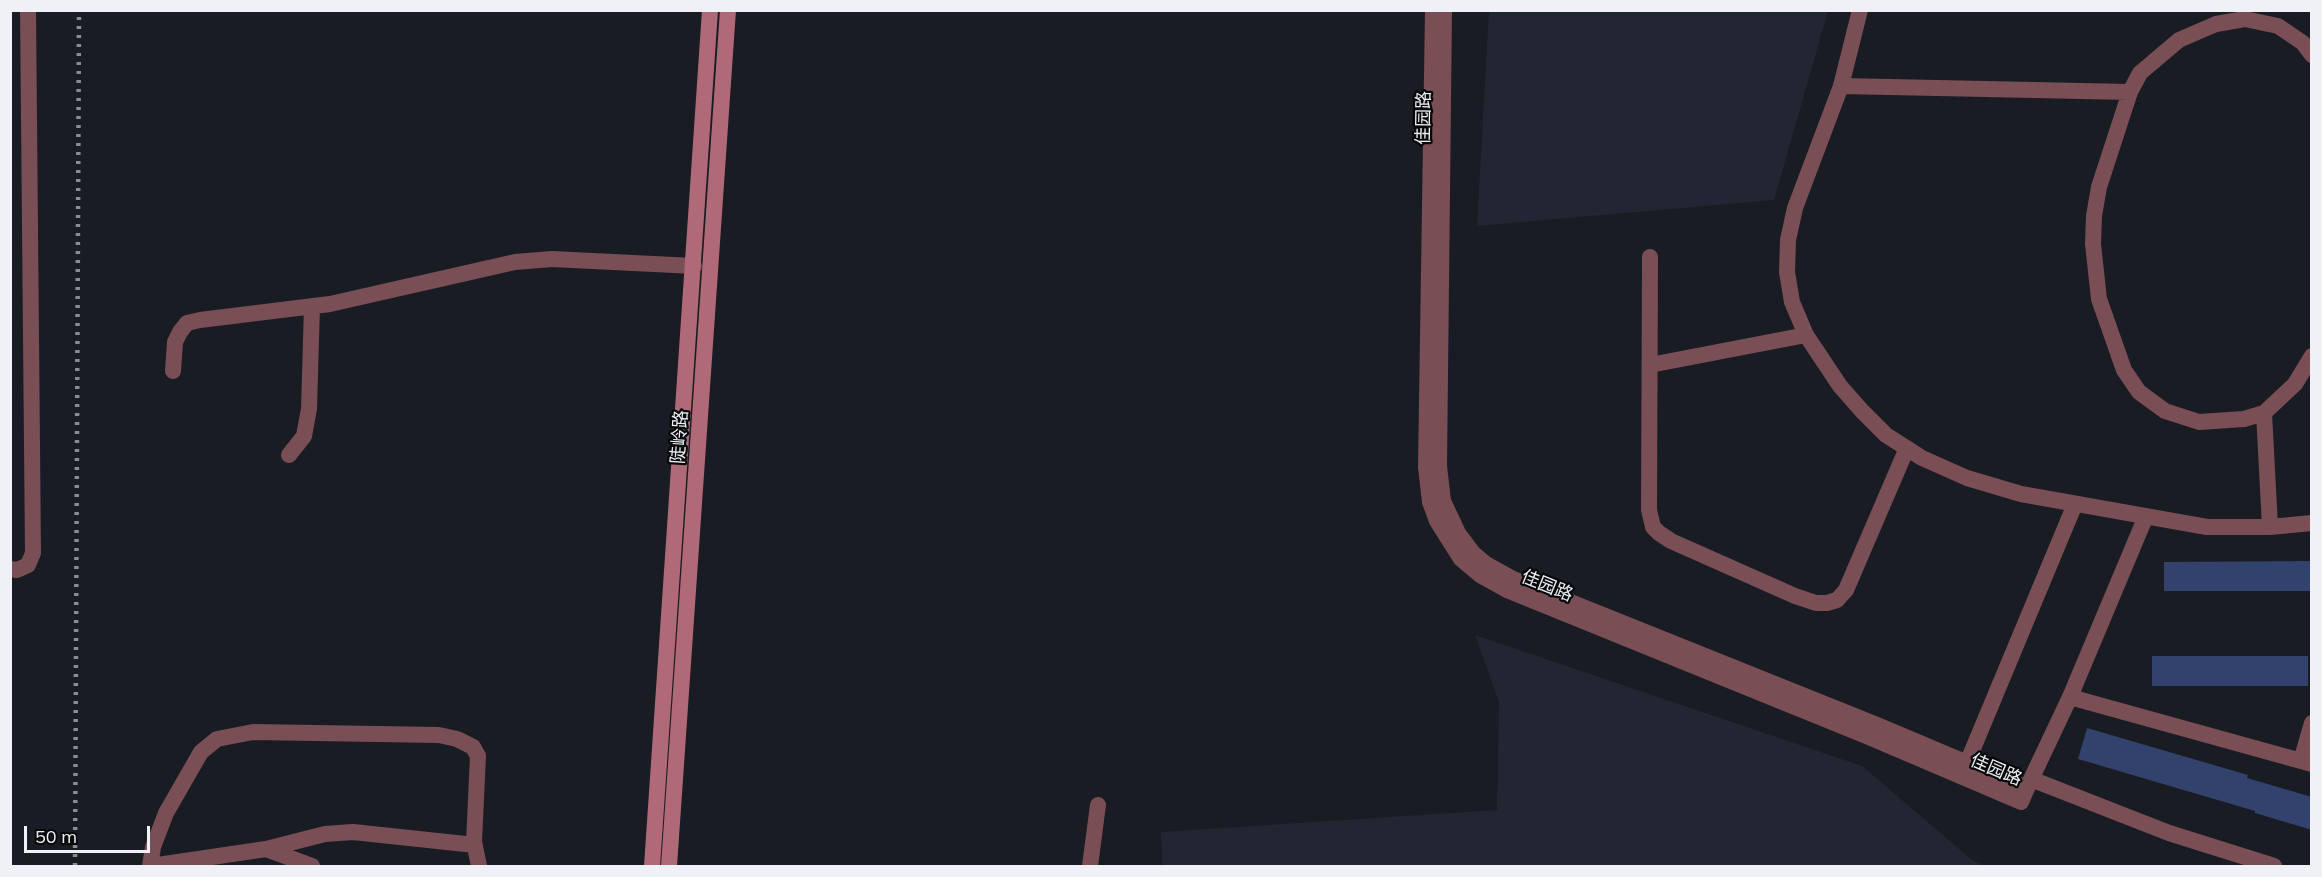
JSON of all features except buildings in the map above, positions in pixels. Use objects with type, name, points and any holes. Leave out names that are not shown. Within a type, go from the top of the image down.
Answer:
[{"type":"main road","name":"陡岭路","points":[[652,867],[710,10]]},
{"type":"main road","name":"陡岭路","points":[[669,867],[728,10]]},
{"type":"street","points":[[10,569],[17,570],[28,565],[33,553],[28,10]]},
{"type":"street","name":"佳园路","points":[[1433,10],[1426,467],[1430,502],[1437,521],[1461,559],[1480,575],[1507,590],[1965,770]]},
{"type":"street","name":"佳园路","points":[[1444,10],[1439,466],[1443,501],[1448,516],[1473,553],[1486,564],[1513,579],[1965,770],[2021,802],[2029,783]]},
{"type":"street","points":[[1860,10],[1841,86],[1796,207],[1788,240],[1787,272],[1792,302],[1806,335],[1840,386],[1862,411],[1886,435],[1922,458],[1967,478],[2021,494],[2207,527],[2270,527],[2312,523]]},
{"type":"street","points":[[2312,56],[2303,44],[2278,26],[2245,19],[2216,24],[2179,40],[2140,74],[2130,92],[2099,187],[2094,216],[2093,244],[2099,299],[2124,370],[2139,392],[2165,411],[2199,422],[2244,419],[2264,413],[2295,384],[2312,356]]},
{"type":"street","points":[[1841,86],[2130,92]]},
{"type":"street","points":[[1650,257],[1649,510],[1653,527],[1671,541],[1816,603],[1837,600],[1846,590],[1907,448]]},
{"type":"street","points":[[173,371],[175,342],[187,323],[312,306],[515,262],[552,259],[694,266]]},
{"type":"street","points":[[289,455],[304,436],[309,409],[312,306]]},
{"type":"street","points":[[1650,365],[1806,335]]},
{"type":"street","points":[[2264,413],[2270,527]]},
{"type":"street","points":[[1965,770],[2075,504]]},
{"type":"street","points":[[2146,516],[2070,697],[2029,783],[2274,867]]},
{"type":"street","points":[[2070,697],[2306,763],[2312,723]]},
{"type":"street","points":[[475,845],[353,832],[325,834],[266,849],[150,867],[153,847],[166,813],[201,752],[218,739],[253,732],[439,735],[473,747],[478,756],[475,845],[479,867]]},
{"type":"street","points":[[1090,867],[1098,805]]},
{"type":"street","points":[[266,849],[312,867]]},
{"type":"shaded area","points":[[1489,11],[1828,11],[1774,200],[1477,226]]},
{"type":"shaded area","points":[[1475,635],[1862,766],[1972,860],[1986,866],[1162,866],[1161,832],[1497,810],[1499,702]]},
{"type":"railway","points":[[75,866],[79,10]]}]
